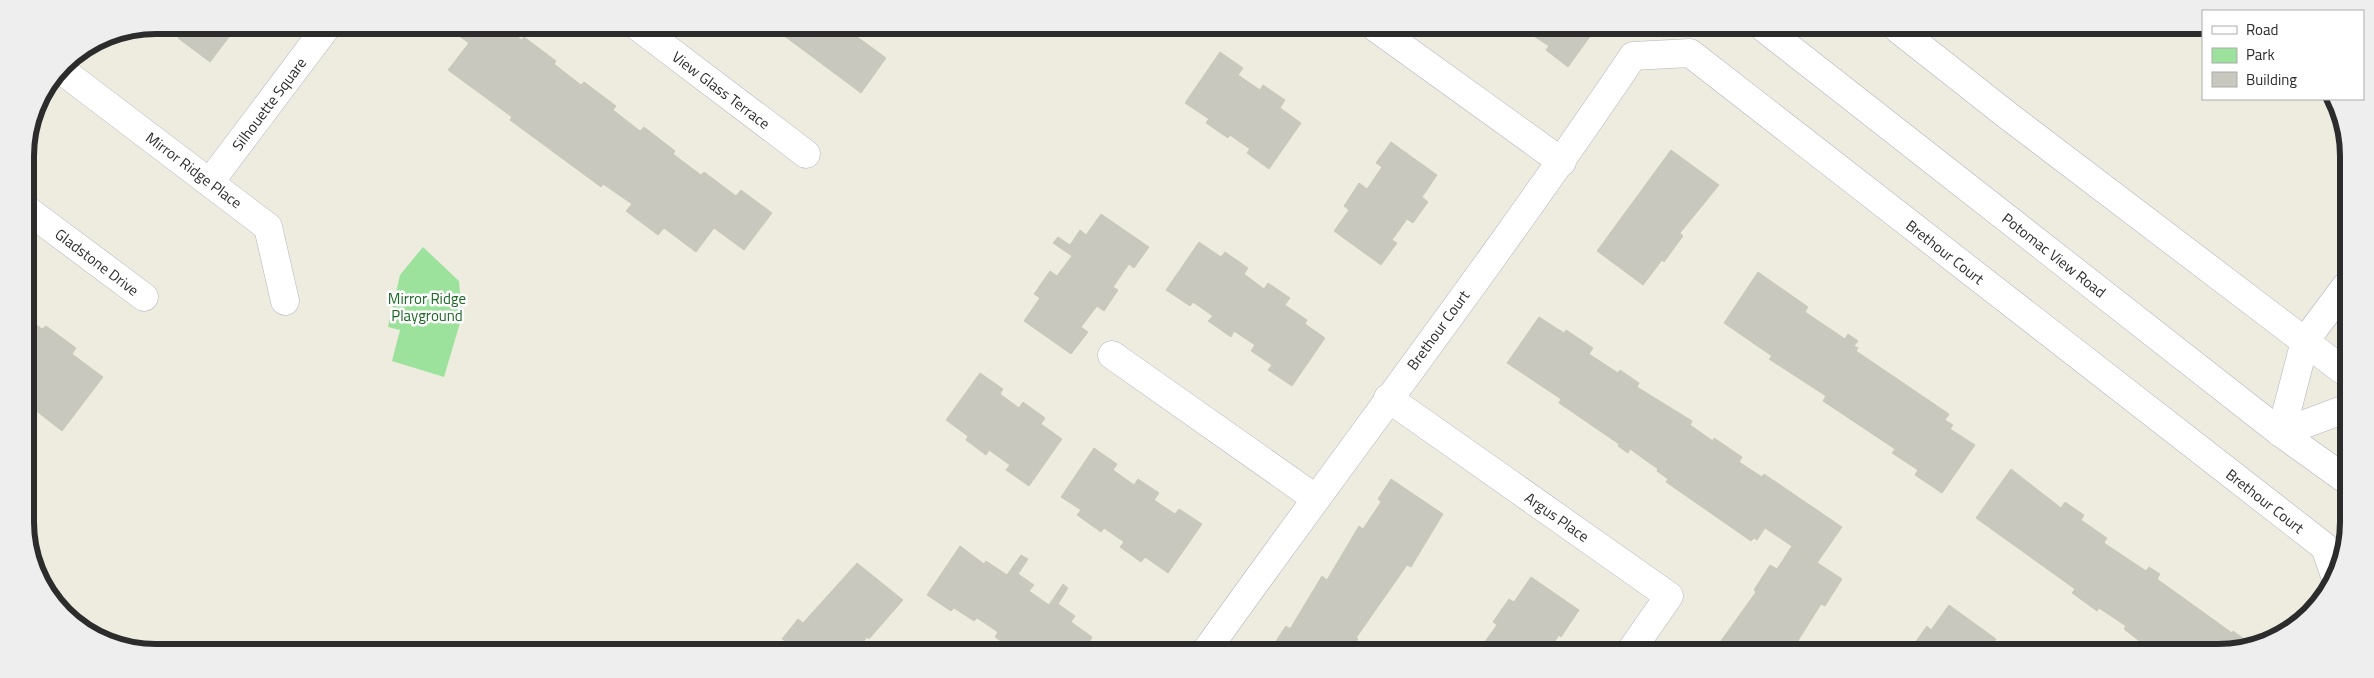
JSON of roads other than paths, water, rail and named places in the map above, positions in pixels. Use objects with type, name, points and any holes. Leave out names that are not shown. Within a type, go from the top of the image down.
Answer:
[{"type":"street","name":"Silhouette Square","points":[[210,182],[321,34]]},
{"type":"street","name":"View Glass Terrace","points":[[648,34],[806,154]]},
{"type":"street","points":[[1384,34],[1562,162]]},
{"type":"street","name":"Potomac View Road","points":[[1772,34],[2340,476]]},
{"type":"street","points":[[1904,34],[2007,115],[2340,367]]},
{"type":"street","name":"Brethour Court","points":[[1211,644],[1315,498],[1562,162],[1633,56],[1690,53],[2325,547],[2332,567]]},
{"type":"street","name":"Mirror Ridge Place","points":[[66,73],[268,227],[285,301]]},
{"type":"street","name":"Gladstone Drive","points":[[34,215],[144,297]]},
{"type":"street","points":[[2282,433],[2305,341],[2340,294]]},
{"type":"street","points":[[1112,355],[1315,498]]},
{"type":"street","name":"Argus Place","points":[[1388,398],[1669,596],[1636,644]]},
{"type":"street","points":[[2282,433],[2340,411]]},
{"type":"park label","name":"Mirror Ridge Playground","points":[[427,306]]}]
